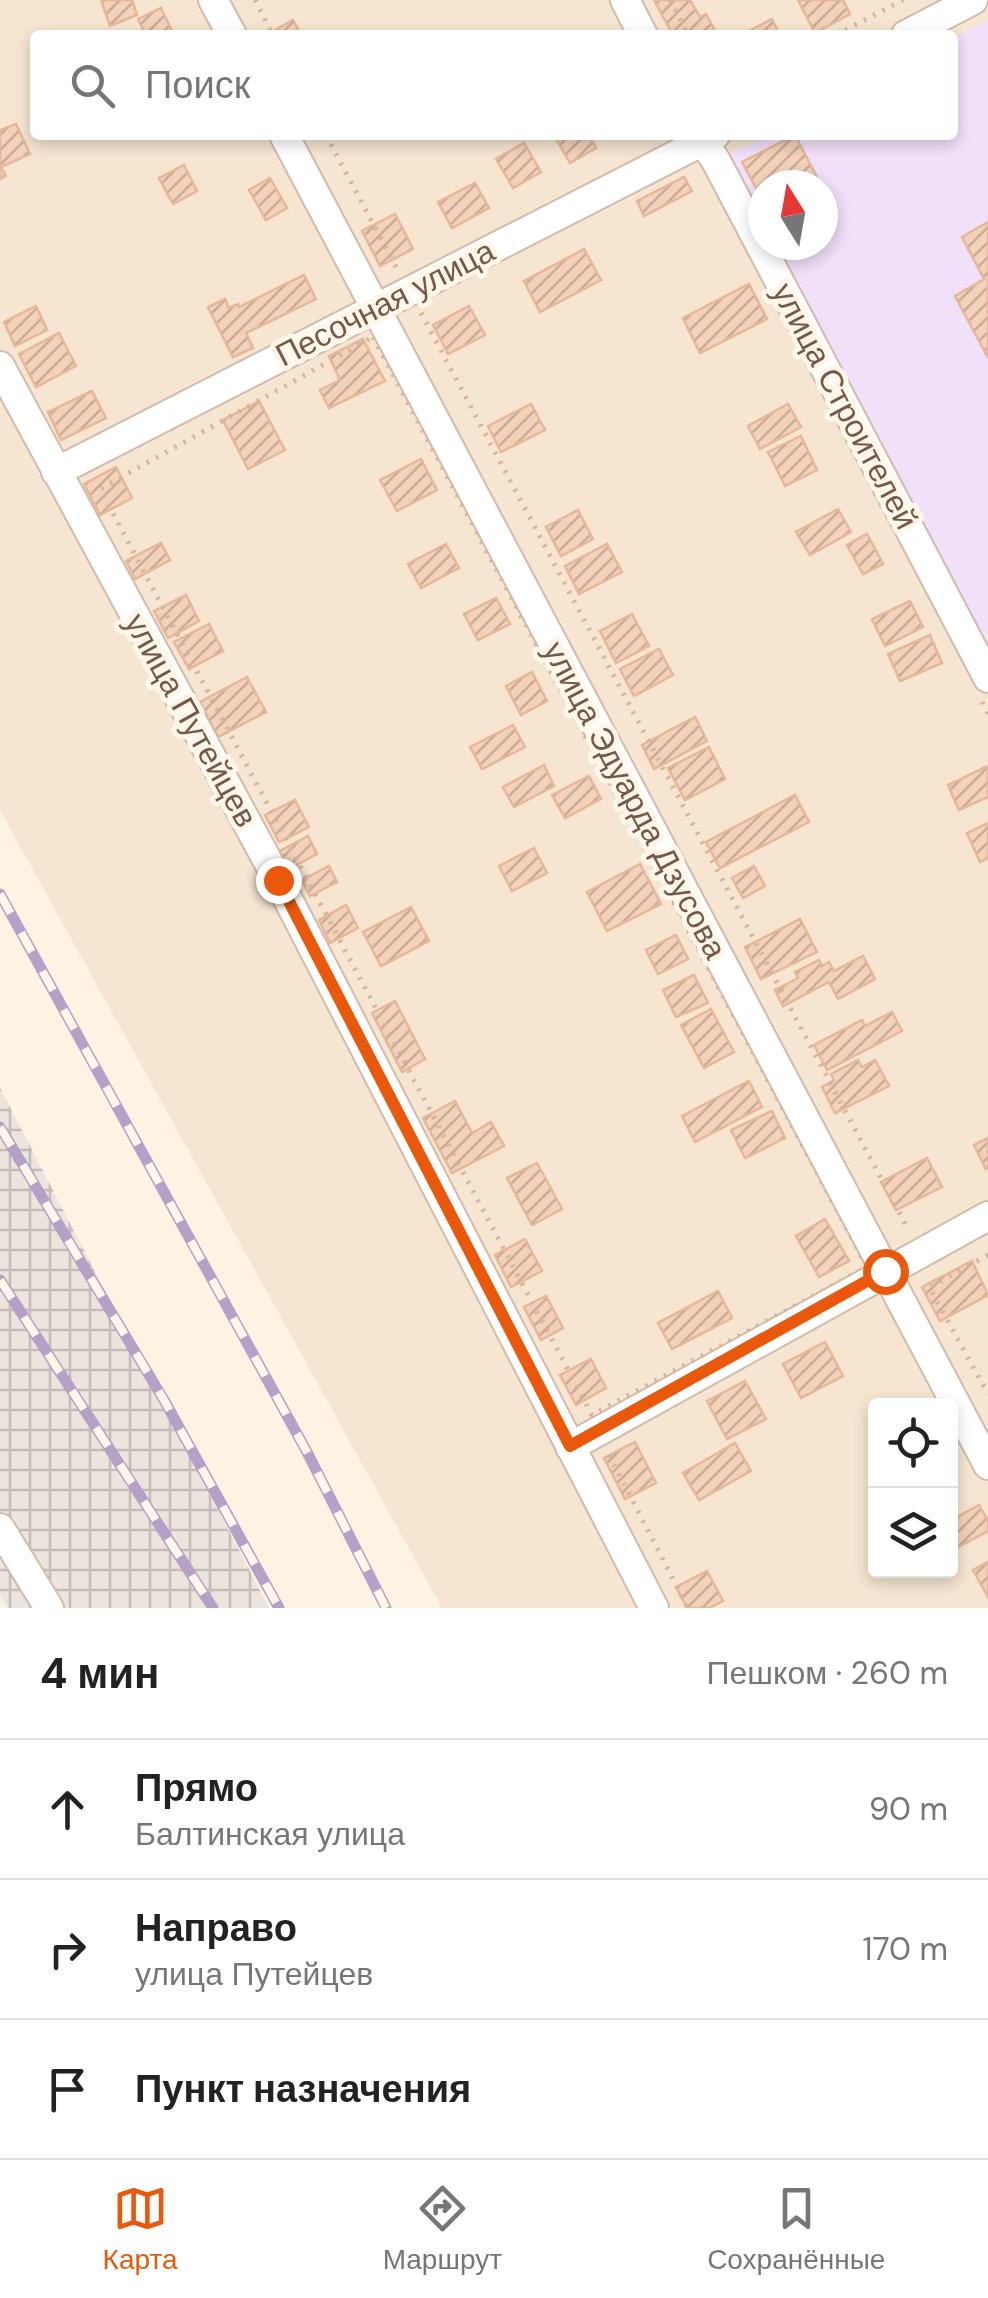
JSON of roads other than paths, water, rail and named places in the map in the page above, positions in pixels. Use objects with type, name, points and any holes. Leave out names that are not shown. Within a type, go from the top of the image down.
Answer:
[{"type":"street","points":[[213,0],[229,30]]},
{"type":"street","points":[[625,0],[640,30]]},
{"type":"street","points":[[915,30],[972,0]]},
{"type":"street","name":"улица Эдуарда Дзусова","points":[[287,140],[876,1269],[988,1465]]},
{"type":"street","name":"Песочная улица","points":[[56,472],[700,140]]},
{"type":"street","name":"улица Строителей","points":[[708,140],[983,687]]},
{"type":"street","name":"улица Путейцев","points":[[0,366],[278,880],[654,1608]]},
{"type":"street","points":[[570,1446],[876,1269],[988,1216]]},
{"type":"street","points":[[0,1528],[49,1608]]},
{"type":"railway","points":[[0,894],[307,1452],[386,1608]]},
{"type":"railway","points":[[0,1127],[164,1400],[279,1608]]},
{"type":"railway","points":[[0,1280],[213,1608]]}]
